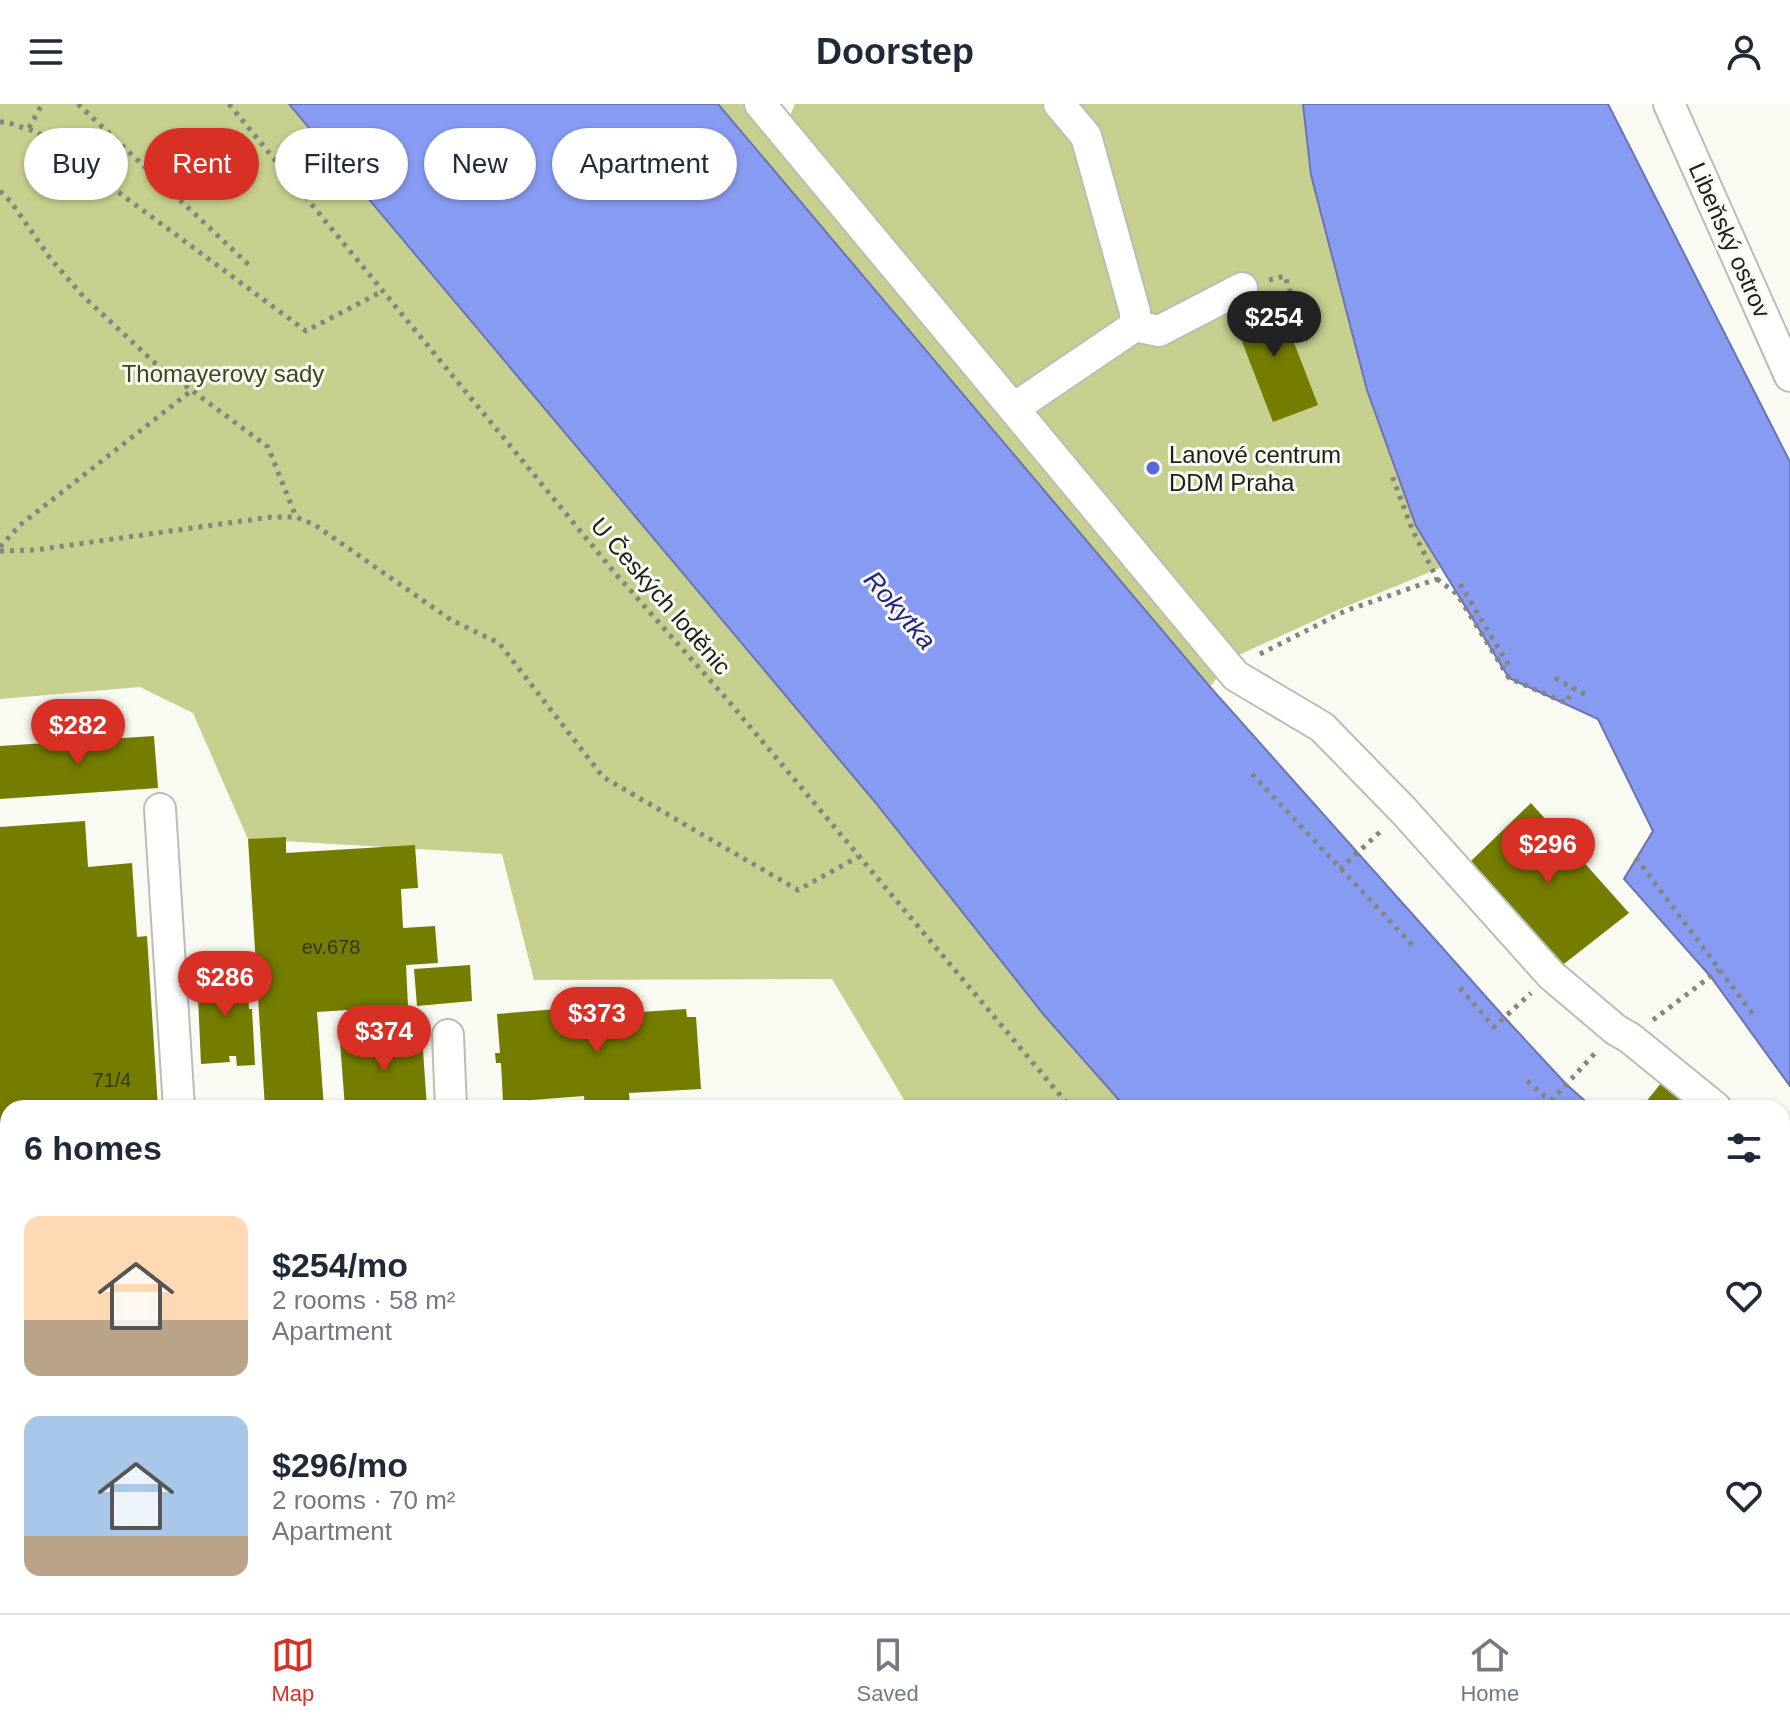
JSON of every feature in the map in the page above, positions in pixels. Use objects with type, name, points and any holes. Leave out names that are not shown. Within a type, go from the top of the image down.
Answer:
[{"type":"street","points":[[760,104],[1236,676],[1322,727],[1404,811],[1551,975],[1706,1100]]},
{"type":"street","points":[[1059,104],[1086,136],[1135,312],[1135,326]]},
{"type":"street","name":"Libeňský ostrov","points":[[1669,104],[1790,376]]},
{"type":"street","points":[[1014,408],[1135,326],[1159,331],[1242,288]]},
{"type":"street","points":[[160,809],[178,1100]]},
{"type":"street","points":[[448,1035],[451,1100]]},
{"type":"path","points":[[0,122],[29,128],[42,104]]},
{"type":"path","points":[[78,104],[249,265]]},
{"type":"path","name":"U Českých loděnic","points":[[229,104],[614,572],[725,697],[1064,1100]]},
{"type":"path","points":[[0,191],[83,296],[155,363],[268,447],[296,517]]},
{"type":"path","points":[[128,199],[306,331],[383,291]]},
{"type":"path","points":[[1285,276],[1306,339],[1301,342]]},
{"type":"path","points":[[0,549],[20,525],[191,391]]},
{"type":"path","points":[[1391,473],[1412,529],[1437,579],[1457,594],[1509,678],[1566,703],[1574,688]]},
{"type":"path","points":[[0,549],[35,550],[271,517],[296,517],[315,525],[451,620],[499,643],[603,777],[798,890],[858,857]]},
{"type":"path","points":[[1230,669],[1345,611],[1437,579]]},
{"type":"path","points":[[1457,594],[1462,587],[1511,669]]},
{"type":"path","points":[[1555,678],[1590,697]]},
{"type":"path","points":[[1252,774],[1416,949]]},
{"type":"path","points":[[1340,869],[1358,852]]},
{"type":"path","points":[[1636,858],[1755,1017]]},
{"type":"path","points":[[1552,1100],[1623,1034],[1719,970]]},
{"type":"path","points":[[1460,988],[1494,1027],[1504,1017]]},
{"type":"path","points":[[1527,1081],[1550,1100]]},
{"type":"green space","name":"Thomayerovy sady","points":[[0,104],[289,104],[309,128],[275,128],[275,200],[370,200],[875,802],[1044,1015],[1119,1100],[904,1100],[832,979],[534,980],[502,854],[248,839],[193,713],[140,687],[0,699]]},
{"type":"green space","points":[[718,104],[771,104],[786,125],[795,104],[1304,104],[1311,175],[1367,390],[1416,526],[1440,568],[1232,658],[1210,687]]},
{"type":"water","name":"Rokytka","points":[[289,104],[718,104],[1210,687],[1504,1017],[1584,1100],[1119,1100],[1044,1015],[875,802],[370,200],[408,200],[408,128],[309,128]]},
{"type":"water","points":[[1303,104],[1608,104],[1790,462],[1790,1086],[1711,977],[1624,879],[1653,831],[1598,719],[1509,678],[1416,526],[1367,390],[1311,175]]},
{"type":"building","points":[[1276,296],[1318,405],[1273,422],[1231,313]]},
{"type":"building","points":[[154,736],[158,788],[0,799],[0,746]]},
{"type":"building","points":[[1531,803],[1629,913],[1560,967],[1471,861]]},
{"type":"building","points":[[85,821],[88,867],[132,863],[137,937],[147,936],[157,1100],[0,1100],[0,827]]},
{"type":"building","points":[[286,837],[286,853],[415,845],[418,888],[401,889],[403,928],[435,926],[438,963],[406,965],[408,1006],[317,1012],[323,1100],[264,1100],[248,839]]},
{"type":"building","points":[[470,965],[472,1001],[417,1006],[414,969]]},
{"type":"building","points":[[244,972],[249,1009],[252,1009],[255,1065],[237,1066],[236,1056],[229,1056],[230,1062],[201,1064],[197,975]]},
{"type":"building","points":[[582,1007],[583,1024],[597,1023],[596,1015],[686,1009],[687,1017],[696,1017],[701,1089],[629,1093],[629,1100],[584,1100],[584,1096],[503,1100],[501,1063],[496,1063],[495,1053],[500,1053],[497,1014]]},
{"type":"building","points":[[422,1036],[426,1100],[344,1100],[340,1042]]},
{"type":"building","points":[[1662,1082],[1683,1100],[1647,1100]]},
{"type":"place","name":"Lanové centrum DDM Praha","points":[[1153,468]]}]
